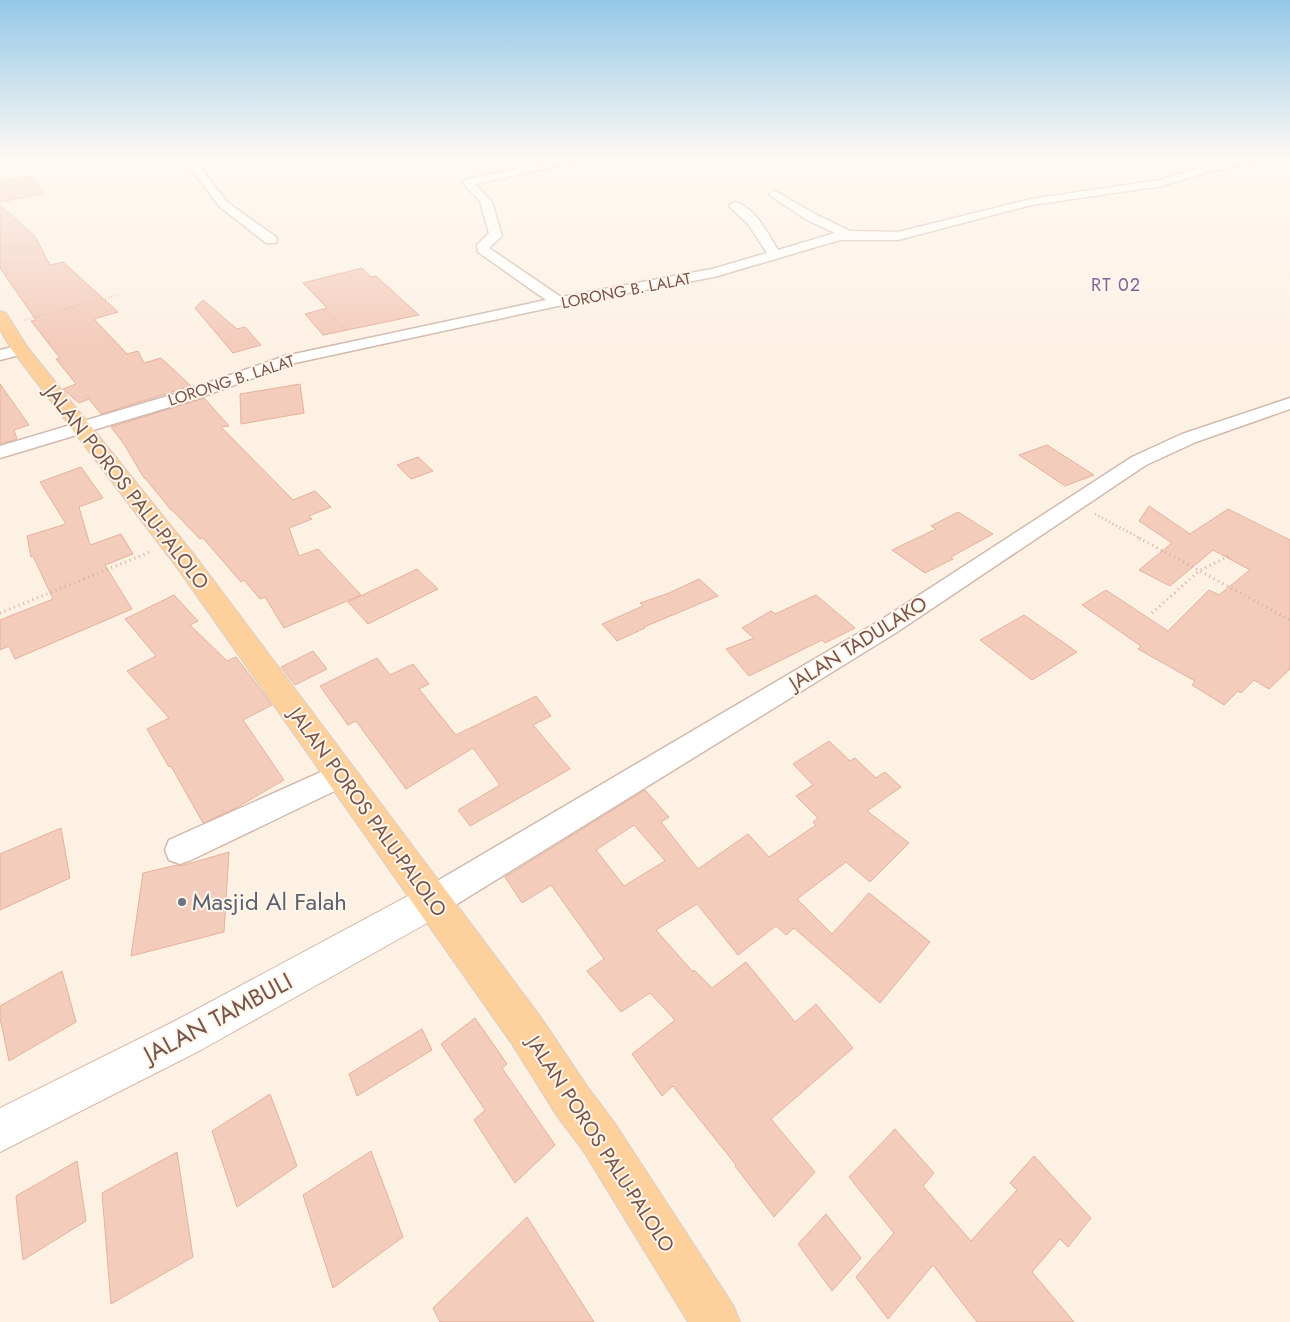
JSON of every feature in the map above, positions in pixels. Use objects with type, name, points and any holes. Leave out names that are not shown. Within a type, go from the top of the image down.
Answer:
[{"type":"main road","name":"JALAN POROS PALU-PALOLO","points":[[3,321],[10,353],[79,426],[172,543],[526,1030],[572,1101],[599,1137],[716,1322]]},
{"type":"street","points":[[245,221],[271,240]]},
{"type":"street","points":[[491,221],[496,236],[483,244],[483,250],[558,302]]},
{"type":"street","points":[[750,221],[775,256]]},
{"type":"street","points":[[819,221],[848,235]]},
{"type":"street","name":"LORONG B. LALAT","points":[[0,452],[79,426],[187,396],[276,363],[558,302],[714,273],[828,239],[848,235],[898,236],[958,221]]},
{"type":"street","name":"JALAN TADULAKO","points":[[433,901],[889,626],[1139,461],[1188,438],[1290,403]]},
{"type":"street","points":[[180,850],[341,775]]},
{"type":"street","name":"JALAN TAMBULI","points":[[0,1131],[187,1036],[433,901]]},
{"type":"path","points":[[3,321],[122,294]]},
{"type":"path","points":[[325,310],[360,344]]},
{"type":"path","points":[[1074,503],[1290,620]]},
{"type":"path","points":[[0,613],[172,543]]},
{"type":"path","points":[[1152,613],[1199,571],[1229,556]]},
{"type":"building","points":[[0,221],[18,221],[35,236],[50,265],[63,262],[118,312],[94,319],[127,354],[138,351],[144,363],[161,358],[191,386],[101,414],[89,399],[79,403],[63,389],[76,384],[56,359],[60,358],[31,321],[36,320],[0,268]]},
{"type":"building","points":[[362,268],[371,277],[376,276],[419,315],[323,335],[305,314],[327,308],[303,283]]},
{"type":"building","points":[[203,300],[237,329],[245,327],[261,345],[233,353],[195,308]]},
{"type":"building","points":[[0,384],[29,425],[14,430],[17,439],[0,444]]},
{"type":"building","points":[[300,384],[304,413],[241,424],[240,394]]},
{"type":"building","points":[[204,398],[229,426],[221,427],[293,500],[315,491],[331,507],[309,516],[312,519],[289,528],[299,556],[318,549],[361,595],[284,628],[265,597],[260,599],[244,580],[241,582],[203,538],[200,539],[171,510],[144,478],[124,444],[111,427]]},
{"type":"building","points":[[1047,445],[1094,475],[1065,486],[1019,455]]},
{"type":"building","points":[[418,457],[433,471],[411,479],[397,465]]},
{"type":"building","points":[[81,467],[103,498],[79,507],[90,545],[121,534],[133,554],[105,565],[132,609],[15,659],[9,646],[0,650],[0,620],[53,599],[33,556],[31,557],[27,536],[66,524],[40,482]]},
{"type":"building","points":[[1149,506],[1190,534],[1228,509],[1290,540],[1290,669],[1269,689],[1254,680],[1241,693],[1238,691],[1224,705],[1192,685],[1195,681],[1138,649],[1141,646],[1082,605],[1106,590],[1168,631],[1209,590],[1219,595],[1250,570],[1213,550],[1170,586],[1139,570],[1172,543],[1139,521]]},
{"type":"building","points":[[958,512],[993,534],[951,557],[953,559],[925,573],[892,550],[936,529],[931,526]]},
{"type":"building","points":[[417,569],[438,589],[368,624],[348,602]]},
{"type":"building","points":[[699,579],[718,596],[644,627],[617,641],[602,624],[643,606],[640,603],[669,593]]},
{"type":"building","points":[[174,595],[198,621],[190,625],[227,661],[236,657],[272,705],[243,720],[284,780],[236,808],[203,823],[171,766],[169,767],[147,729],[169,718],[127,671],[156,656],[125,619]]},
{"type":"building","points":[[816,595],[855,628],[825,643],[822,640],[749,676],[726,649],[754,638],[742,628],[771,611],[775,614]]},
{"type":"building","points":[[1024,615],[1077,652],[1032,680],[980,640]]},
{"type":"building","points":[[313,651],[327,669],[295,685],[281,667]]},
{"type":"building","points":[[377,658],[390,675],[413,664],[429,684],[419,689],[456,735],[536,696],[551,716],[533,725],[570,769],[470,826],[458,810],[500,785],[473,748],[406,789],[356,721],[348,725],[320,686]]},
{"type":"building","points":[[829,741],[850,761],[855,758],[876,778],[885,772],[901,787],[867,811],[909,843],[870,882],[846,862],[797,899],[832,934],[869,893],[930,942],[880,1003],[794,928],[786,935],[776,926],[738,955],[697,904],[656,930],[693,972],[694,970],[712,988],[746,962],[795,1022],[816,1004],[853,1048],[771,1119],[815,1172],[774,1217],[736,1165],[673,1086],[662,1096],[632,1054],[675,1020],[650,993],[621,1012],[587,971],[604,959],[551,885],[522,903],[505,877],[645,790],[669,817],[661,822],[698,869],[748,834],[769,857],[816,825],[813,822],[818,818],[796,796],[813,785],[793,764]],"holes":[[[634,825],[665,861],[624,886],[596,850]]]},
{"type":"building","points":[[61,828],[70,878],[0,910],[0,854]]},
{"type":"building","name":"Masjid Al Falah","points":[[229,852],[224,932],[131,956],[143,873],[177,865],[181,866]]},
{"type":"building","points":[[62,971],[76,1022],[9,1061],[0,1018],[0,1006]]},
{"type":"building","points":[[475,1018],[507,1064],[502,1068],[555,1145],[515,1183],[474,1120],[485,1110],[441,1044]]},
{"type":"building","points":[[422,1029],[432,1050],[357,1096],[349,1074]]},
{"type":"building","points":[[270,1094],[297,1166],[237,1207],[212,1131]]},
{"type":"building","points":[[895,1129],[934,1173],[923,1186],[971,1241],[1017,1190],[1010,1183],[1034,1156],[1091,1218],[1068,1247],[1060,1239],[1032,1272],[1074,1322],[977,1322],[933,1265],[888,1319],[856,1277],[894,1233],[849,1177]]},
{"type":"building","points":[[371,1151],[403,1237],[333,1288],[303,1195]]},
{"type":"building","points":[[177,1152],[193,1257],[111,1304],[102,1193]]},
{"type":"building","points":[[77,1161],[86,1221],[23,1260],[16,1196]]},
{"type":"building","points":[[826,1214],[861,1258],[832,1291],[798,1244]]},
{"type":"building","points":[[527,1217],[594,1322],[440,1322],[433,1308]]},
{"type":"place","name":"Masjid Al Falah","points":[[182,902]]},
{"type":"district","name":"RT 02","points":[[1116,285]]}]
